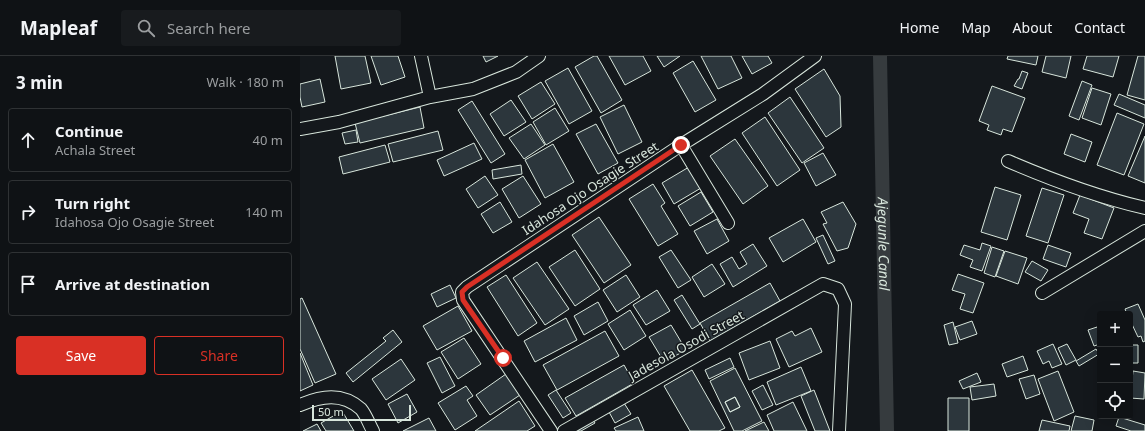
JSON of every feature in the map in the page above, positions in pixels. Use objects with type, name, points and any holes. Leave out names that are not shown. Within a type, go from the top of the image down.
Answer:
[{"type":"street","points":[[421,56],[430,97]]},
{"type":"street","points":[[300,129],[339,122],[430,97],[473,89],[516,72],[539,56]]},
{"type":"street","name":"Idahosa Ojo Osagie Street","points":[[551,431],[463,300],[462,292],[467,287],[681,145],[763,94],[815,56]]},
{"type":"street","points":[[681,145],[728,222]]},
{"type":"street","points":[[1008,161],[1034,172],[1116,201],[1145,208]]},
{"type":"street","points":[[1042,293],[1145,230]]},
{"type":"street","name":"Jadesola Osodi Street","points":[[564,431],[823,284],[838,289],[845,304],[839,431]]},
{"type":"street","points":[[300,405],[311,400],[331,396],[347,400],[361,410],[373,431]]},
{"type":"building","points":[[335,56],[365,56],[371,83],[341,89]]},
{"type":"building","points":[[371,56],[398,56],[405,77],[381,85]]},
{"type":"building","points":[[483,56],[498,56],[486,62]]},
{"type":"building","points":[[594,56],[597,56],[622,100],[601,113],[575,67]]},
{"type":"building","points":[[609,56],[643,56],[651,71],[625,85]]},
{"type":"building","points":[[657,56],[680,56],[664,67]]},
{"type":"building","points":[[701,56],[731,56],[742,78],[718,89]]},
{"type":"building","points":[[742,56],[768,56],[772,63],[752,74]]},
{"type":"building","points":[[1008,56],[1038,56],[1036,65],[1007,59]]},
{"type":"building","points":[[1046,56],[1071,56],[1066,78],[1042,72]]},
{"type":"building","points":[[1087,56],[1119,56],[1113,77],[1083,69]]},
{"type":"building","points":[[1138,56],[1145,56],[1145,100],[1127,95]]},
{"type":"building","points":[[693,61],[716,100],[695,112],[673,73]]},
{"type":"building","points":[[568,68],[592,111],[569,124],[545,81]]},
{"type":"building","points":[[824,69],[840,96],[841,127],[826,137],[795,89]]},
{"type":"building","points":[[1022,71],[1028,73],[1022,89],[1014,86]]},
{"type":"building","points":[[320,79],[325,102],[302,107],[300,84]]},
{"type":"building","points":[[1082,81],[1092,85],[1079,120],[1069,116]]},
{"type":"building","points":[[541,82],[555,104],[532,119],[518,96]]},
{"type":"building","points":[[992,86],[1025,98],[1012,132],[1003,129],[1001,135],[987,130],[989,125],[979,121]]},
{"type":"building","points":[[1092,88],[1111,94],[1101,125],[1082,118]]},
{"type":"building","points":[[1119,94],[1145,105],[1145,118],[1114,105]]},
{"type":"building","points":[[790,97],[824,148],[802,163],[768,113]]},
{"type":"building","points":[[511,100],[526,122],[504,136],[490,114]]},
{"type":"building","points":[[472,101],[505,154],[491,163],[458,110]]},
{"type":"building","points":[[624,105],[642,142],[618,154],[600,117]]},
{"type":"building","points":[[420,107],[424,128],[360,143],[355,123]]},
{"type":"building","points":[[555,108],[569,131],[546,145],[533,122]]},
{"type":"building","points":[[1117,113],[1144,124],[1124,175],[1097,165]]},
{"type":"building","points":[[765,117],[800,170],[777,186],[742,133]]},
{"type":"building","points":[[531,124],[545,145],[524,159],[509,138]]},
{"type":"building","points":[[596,124],[618,163],[598,174],[576,134]]},
{"type":"building","points":[[356,130],[358,142],[345,144],[342,133]]},
{"type":"building","points":[[438,131],[443,150],[393,162],[388,144]]},
{"type":"building","points":[[1071,134],[1092,142],[1085,162],[1064,154]]},
{"type":"building","points":[[1145,136],[1145,183],[1128,176]]},
{"type":"building","points":[[735,139],[768,186],[743,204],[710,156]]},
{"type":"building","points":[[474,143],[482,159],[444,176],[437,160]]},
{"type":"building","points":[[553,144],[574,182],[545,198],[525,160]]},
{"type":"building","points":[[385,145],[390,162],[343,174],[339,157]]},
{"type":"building","points":[[823,153],[836,175],[816,186],[804,163]]},
{"type":"building","points":[[521,165],[522,174],[493,179],[492,170]]},
{"type":"building","points":[[689,167],[701,188],[674,204],[662,183]]},
{"type":"building","points":[[485,176],[498,195],[478,208],[466,189]]},
{"type":"building","points":[[523,176],[541,204],[519,218],[502,189]]},
{"type":"building","points":[[653,184],[665,203],[661,206],[678,234],[658,246],[629,199]]},
{"type":"building","points":[[995,187],[1021,195],[1007,240],[981,232]]},
{"type":"building","points":[[1042,188],[1064,195],[1048,243],[1026,236]]},
{"type":"building","points":[[701,192],[713,212],[690,226],[678,206]]},
{"type":"building","points":[[1080,195],[1114,208],[1102,239],[1084,233],[1089,219],[1073,213]]},
{"type":"building","points":[[500,202],[512,222],[493,233],[481,214]]},
{"type":"building","points":[[843,202],[856,224],[848,248],[837,251],[823,224],[827,223],[821,212]]},
{"type":"building","points":[[599,217],[631,265],[604,283],[572,235]]},
{"type":"building","points":[[717,219],[729,241],[707,254],[694,231]]},
{"type":"building","points":[[803,219],[816,242],[783,262],[769,238]]},
{"type":"building","points":[[823,235],[835,261],[828,264],[816,238]]},
{"type":"building","points":[[982,243],[991,246],[982,271],[970,267],[973,260],[960,255],[964,245],[980,250]]},
{"type":"building","points":[[753,244],[767,266],[733,287],[720,264],[732,257],[739,269],[747,264],[740,252]]},
{"type":"building","points":[[1048,245],[1071,253],[1066,267],[1043,259]]},
{"type":"building","points":[[992,247],[1004,251],[995,277],[984,273]]},
{"type":"building","points":[[575,250],[600,289],[575,306],[549,267]]},
{"type":"building","points":[[671,250],[691,280],[678,288],[659,257]]},
{"type":"building","points":[[1005,251],[1027,258],[1018,284],[996,276]]},
{"type":"building","points":[[1032,261],[1048,270],[1041,281],[1025,272]]},
{"type":"building","points":[[537,262],[569,309],[545,325],[513,278]]},
{"type":"building","points":[[712,264],[725,284],[704,297],[692,277]]},
{"type":"building","points":[[958,274],[984,283],[973,313],[960,309],[965,294],[952,290]]},
{"type":"building","points":[[506,275],[537,323],[518,336],[487,287]]},
{"type":"building","points":[[626,275],[640,297],[617,312],[603,290]]},
{"type":"building","points":[[770,283],[780,301],[710,341],[700,323]]},
{"type":"building","points":[[450,285],[456,298],[437,307],[431,294]]},
{"type":"building","points":[[657,290],[670,311],[646,325],[633,305]]},
{"type":"building","points":[[682,295],[700,324],[692,329],[674,300]]},
{"type":"building","points":[[302,298],[336,374],[315,383],[300,349],[300,299]]},
{"type":"building","points":[[598,302],[608,321],[584,335],[574,316]]},
{"type":"building","points":[[1138,304],[1145,320],[1145,341],[1143,342],[1141,336],[1138,337],[1133,326],[1133,311],[1126,311],[1125,309]]},
{"type":"building","points":[[458,306],[472,331],[437,350],[423,326]]},
{"type":"building","points":[[630,310],[646,336],[624,350],[608,324]]},
{"type":"building","points":[[566,318],[577,340],[535,362],[524,341]]},
{"type":"building","points":[[972,321],[977,334],[960,340],[955,327]]},
{"type":"building","points":[[953,322],[958,343],[949,345],[944,325]]},
{"type":"building","points":[[671,325],[686,350],[664,362],[649,337]]},
{"type":"building","points":[[1097,327],[1097,345],[1094,346],[1088,330]]},
{"type":"building","points":[[811,328],[822,352],[789,367],[776,339],[792,331],[795,336]]},
{"type":"building","points":[[393,330],[402,342],[353,382],[346,373],[386,341],[383,338]]},
{"type":"building","points":[[605,331],[619,356],[557,390],[543,365]]},
{"type":"building","points":[[464,338],[481,364],[458,379],[441,352]]},
{"type":"building","points":[[770,341],[780,368],[749,380],[739,353]]},
{"type":"building","points":[[1053,344],[1062,364],[1052,368],[1049,361],[1043,364],[1037,351]]},
{"type":"building","points":[[1067,344],[1076,360],[1066,365],[1058,348]]},
{"type":"building","points":[[1133,345],[1138,345],[1138,363],[1133,363]]},
{"type":"building","points":[[1096,349],[1097,351],[1097,355],[1079,366],[1076,361]]},
{"type":"building","points":[[300,353],[313,385],[300,391]]},
{"type":"building","points":[[1023,356],[1028,370],[1007,377],[1002,364]]},
{"type":"building","points":[[440,357],[455,386],[442,393],[427,363]]},
{"type":"building","points":[[730,358],[734,367],[709,379],[705,370]]},
{"type":"building","points":[[401,359],[415,380],[386,400],[372,379]]},
{"type":"building","points":[[624,365],[634,383],[576,416],[565,398]]},
{"type":"building","points":[[801,367],[811,391],[776,405],[767,382]]},
{"type":"building","points":[[735,368],[762,421],[742,431],[734,431],[710,381]],"holes":[[[735,397],[740,407],[730,412],[725,402]]]},
{"type":"building","points":[[692,370],[725,428],[719,431],[690,431],[664,386]]},
{"type":"building","points":[[1058,371],[1074,412],[1054,421],[1038,379]]},
{"type":"building","points":[[1133,371],[1145,373],[1144,399],[1133,398]]},
{"type":"building","points":[[977,373],[981,382],[963,389],[959,381]]},
{"type":"building","points":[[506,374],[520,395],[490,415],[476,395]]},
{"type":"building","points":[[1034,375],[1040,394],[1026,399],[1019,379]]},
{"type":"building","points":[[994,384],[996,396],[972,400],[970,387]]},
{"type":"building","points":[[763,385],[773,405],[762,410],[752,391]]},
{"type":"building","points":[[466,386],[473,396],[467,400],[477,416],[455,430],[438,403]]},
{"type":"building","points":[[556,390],[571,413],[563,418],[548,395]]},
{"type":"building","points":[[814,390],[830,431],[815,431],[801,396]]},
{"type":"building","points":[[407,394],[417,412],[398,423],[388,404]]},
{"type":"building","points":[[735,397],[740,407],[730,412],[725,402]]},
{"type":"building","points":[[948,398],[969,398],[969,431],[948,431]]},
{"type":"building","points":[[519,401],[535,426],[527,431],[475,431]]},
{"type":"building","points":[[793,402],[807,431],[774,431],[767,415]]},
{"type":"building","points":[[624,403],[631,414],[615,423],[609,412]]},
{"type":"building","points":[[342,411],[354,431],[326,431],[321,423]]},
{"type":"building","points":[[1075,416],[1094,420],[1092,431],[1071,431]]},
{"type":"building","points":[[638,417],[644,431],[616,431],[614,428]]},
{"type":"building","points":[[429,418],[436,431],[403,431]]},
{"type":"building","points":[[592,418],[595,423],[581,431],[569,431]]},
{"type":"building","points":[[1118,419],[1126,419],[1145,425],[1145,431],[1131,431],[1116,426]]},
{"type":"building","points":[[1042,420],[1070,426],[1069,431],[1039,431]]},
{"type":"building","points":[[764,422],[769,431],[745,431]]},
{"type":"building","points":[[317,424],[321,431],[303,431]]},
{"type":"waterway","name":"Ajegunle Canal","points":[[880,56],[887,431]]},
{"type":"route","points":[[503,358],[463,300],[462,292],[467,287],[681,145]]}]
